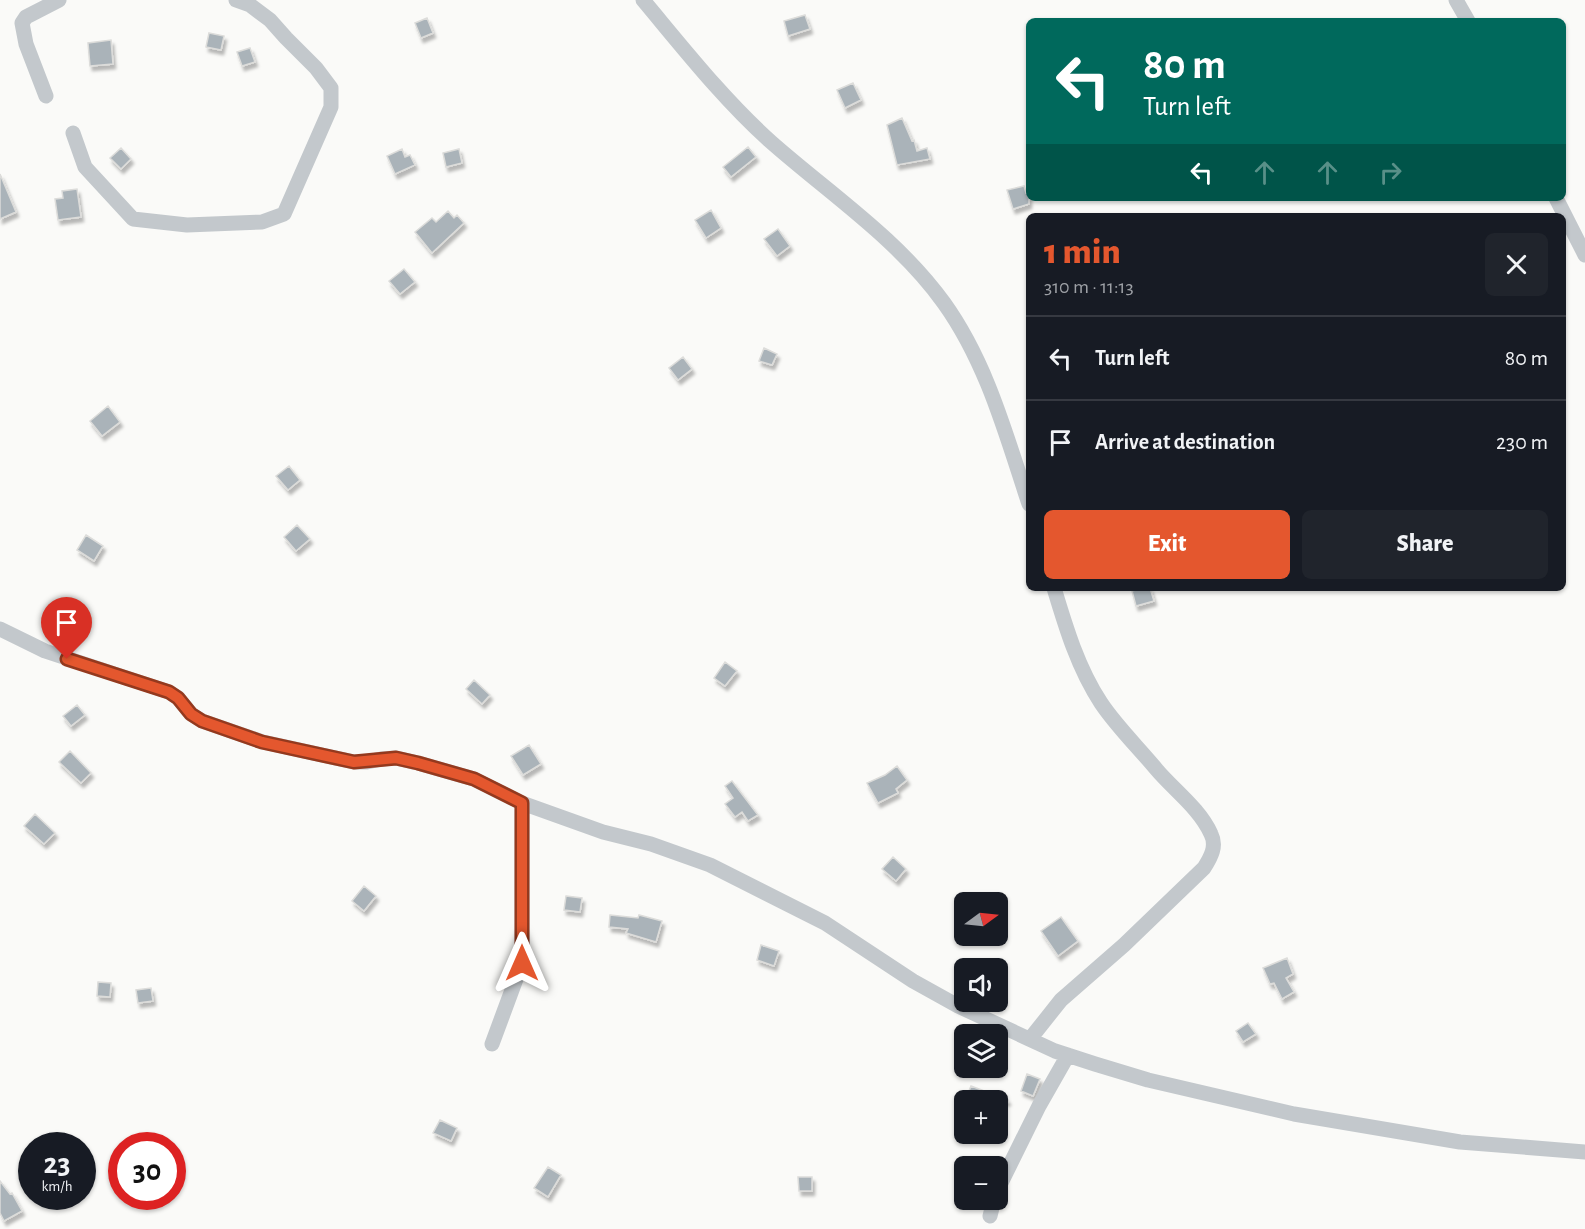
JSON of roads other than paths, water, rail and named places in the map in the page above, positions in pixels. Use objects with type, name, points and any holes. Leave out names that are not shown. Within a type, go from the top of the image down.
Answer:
[{"type":"street","points":[[46,96],[26,44],[22,23],[26,17],[59,0]]},
{"type":"street","points":[[73,133],[85,167],[134,219],[186,225],[262,222],[284,214],[331,106],[331,88],[316,68],[270,20],[250,5],[236,0]]},
{"type":"street","points":[[643,0],[725,96],[771,142],[843,201],[888,242],[921,274],[945,305],[974,353],[996,402],[1026,495]]},
{"type":"street","points":[[1456,0],[1466,18]]},
{"type":"street","points":[[1566,218],[1585,255]]},
{"type":"street","points":[[1030,1039],[1061,1000],[1176,897],[1204,868],[1211,858],[1214,846],[1211,833],[1205,823],[1160,774],[1102,704],[1072,646],[1055,591]]},
{"type":"street","points":[[0,629],[45,651],[169,692],[178,698],[191,714],[202,721],[262,742],[335,759],[367,762],[396,758],[418,763],[474,779],[522,803],[603,832],[651,844],[710,865],[825,923],[913,981],[958,1006],[1068,1055],[1148,1080],[1294,1114],[1460,1142],[1585,1152]]},
{"type":"street","points":[[492,1044],[522,963],[522,803]]},
{"type":"street","points":[[1008,1169],[1039,1106],[1068,1055]]},
{"type":"street","points":[[990,1216],[992,1210]]}]
